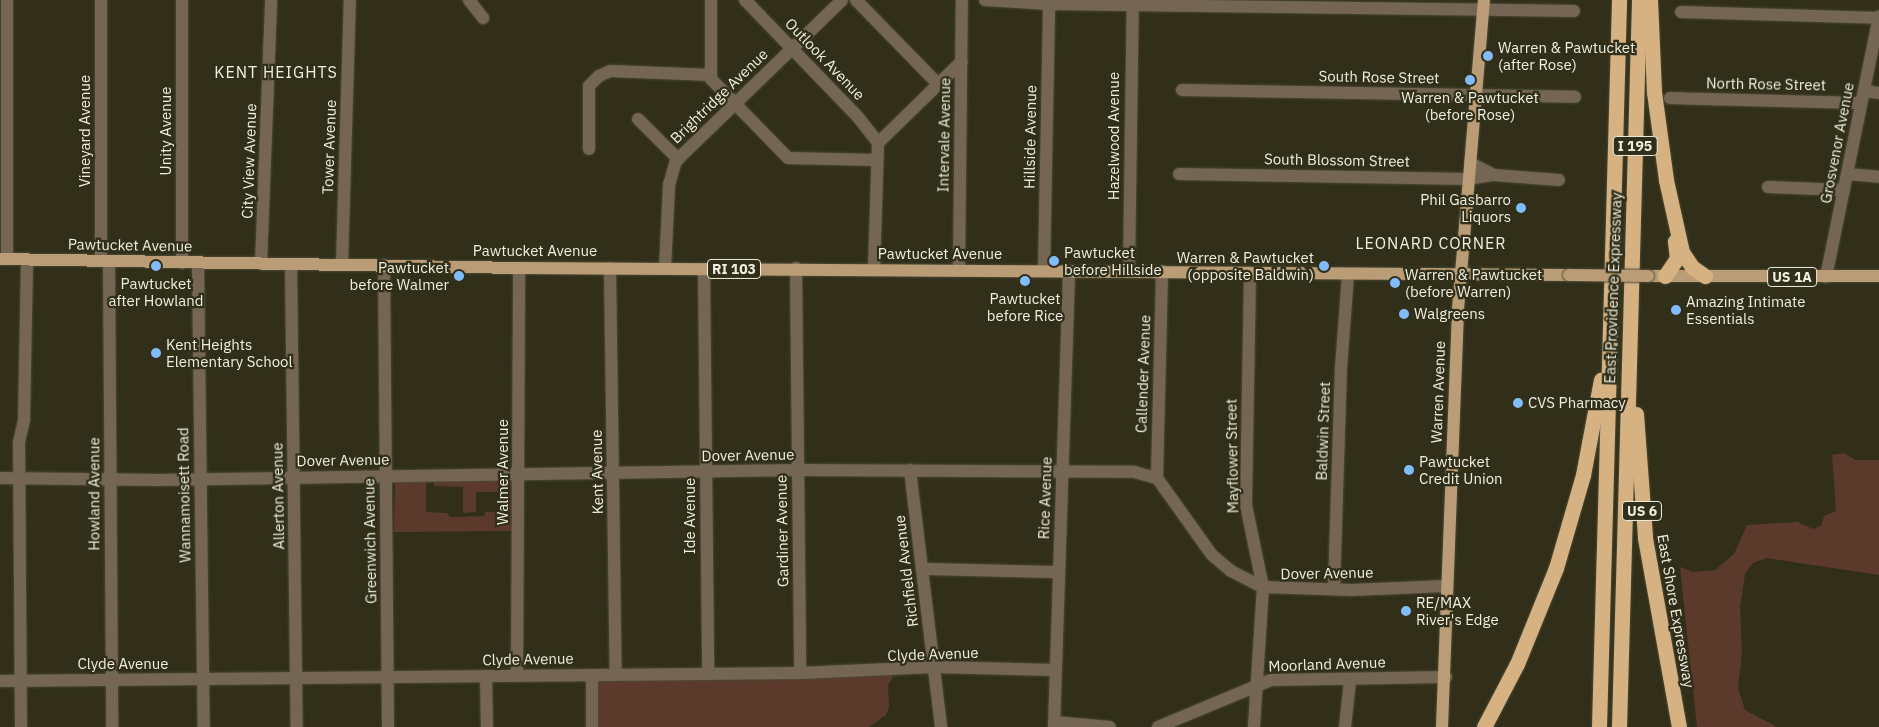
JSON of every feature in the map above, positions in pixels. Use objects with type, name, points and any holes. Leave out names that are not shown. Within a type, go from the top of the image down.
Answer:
[{"type":"highway","points":[[1613,0],[1616,126]]},
{"type":"highway","name":"East Providence Expressway","points":[[1598,727],[1619,0]]},
{"type":"highway","name":"East Providence Expressway","points":[[1619,727],[1639,0]]},
{"type":"highway","points":[[1650,0],[1655,102],[1673,214],[1677,258],[1665,276]]},
{"type":"highway","points":[[1673,214],[1684,256],[1705,276]]},
{"type":"highway","name":"East Shore Expressway","points":[[1631,292],[1643,523],[1654,604],[1679,727]]},
{"type":"highway","points":[[1484,727],[1529,637],[1569,528],[1587,455],[1610,319]]},
{"type":"main road","name":"Warren Avenue","points":[[1442,727],[1446,677],[1446,586],[1460,273],[1483,5]]},
{"type":"main road","name":"Pawtucket Avenue","points":[[4,259],[519,268],[1162,271],[1250,274],[1460,273],[1648,276],[1879,276]]},
{"type":"street","points":[[4,259],[7,0]]},
{"type":"street","name":"Vineyard Avenue","points":[[101,0],[105,262]]},
{"type":"street","name":"Unity Avenue","points":[[182,0],[182,263]]},
{"type":"street","name":"City View Avenue","points":[[261,264],[271,0]]},
{"type":"street","name":"Tower Avenue","points":[[342,264],[350,0]]},
{"type":"street","points":[[469,0],[483,18]]},
{"type":"street","points":[[711,0],[711,79],[733,104],[788,158],[877,160]]},
{"type":"street","name":"Outlook Avenue","points":[[745,0],[858,117],[878,142]]},
{"type":"street","name":"Brightridge Avenue","points":[[664,268],[668,184],[678,159],[842,0]]},
{"type":"street","points":[[856,0],[938,84]]},
{"type":"street","name":"Intervale Avenue","points":[[959,270],[962,0]]},
{"type":"street","points":[[985,0],[1049,4],[1132,2],[1483,5],[1574,11]]},
{"type":"street","name":"Hazelwood Avenue","points":[[1129,272],[1132,2]]},
{"type":"street","name":"Hillside Avenue","points":[[1044,271],[1049,4]]},
{"type":"street","points":[[1681,12],[1879,17]]},
{"type":"street","name":"Grosvenor Avenue","points":[[1826,277],[1879,17]]},
{"type":"street","points":[[874,270],[878,142],[962,61]]},
{"type":"street","points":[[589,148],[589,86],[599,76],[610,71],[711,75]]},
{"type":"street","name":"South Rose Street","points":[[1182,90],[1575,97]]},
{"type":"street","name":"North Rose Street","points":[[1670,98],[1863,97],[1879,93]]},
{"type":"street","points":[[638,119],[678,159]]},
{"type":"street","name":"South Blossom Street","points":[[1470,163],[1494,175]]},
{"type":"street","name":"South Blossom Street","points":[[1178,174],[1468,179],[1494,175],[1559,180]]},
{"type":"street","points":[[1847,174],[1879,177]]},
{"type":"street","points":[[1768,187],[1844,190]]},
{"type":"street","points":[[20,727],[19,442],[24,420],[27,259]]},
{"type":"street","name":"Howland Avenue","points":[[105,262],[110,479],[112,727]]},
{"type":"street","name":"Wannamoisett Road","points":[[198,263],[204,727]]},
{"type":"street","name":"Allerton Avenue","points":[[291,264],[297,727]]},
{"type":"street","name":"Greenwich Avenue","points":[[384,265],[388,727]]},
{"type":"street","name":"Walmer Avenue","points":[[517,676],[520,474],[519,268]]},
{"type":"street","name":"Kent Avenue","points":[[610,268],[616,675]]},
{"type":"street","name":"Gardiner Avenue","points":[[796,268],[800,673]]},
{"type":"street","name":"Ide Avenue","points":[[704,269],[708,674]]},
{"type":"street","name":"Rice Avenue","points":[[1054,724],[1069,271]]},
{"type":"street","name":"Callender Avenue","points":[[1157,478],[1162,271]]},
{"type":"street","name":"Mayflower Street","points":[[1250,274],[1246,506],[1262,587],[1259,684],[1254,727]]},
{"type":"street","name":"Baldwin Street","points":[[1334,589],[1348,274]]},
{"type":"street","name":"Dover Avenue","points":[[0,478],[110,479],[613,474],[797,470],[1134,472],[1157,478],[1212,555],[1231,571],[1262,587],[1334,589],[1446,586]]},
{"type":"street","name":"Richfield Avenue","points":[[910,470],[941,727]]},
{"type":"street","points":[[922,569],[1058,572]]},
{"type":"street","name":"Clyde Avenue","points":[[0,681],[800,673],[934,667],[1056,670]]},
{"type":"street","points":[[592,675],[592,727]]},
{"type":"street","points":[[486,676],[487,727]]},
{"type":"street","name":"Moorland Avenue","points":[[1161,727],[1271,680],[1350,681],[1446,677]]},
{"type":"street","points":[[1345,727],[1350,681]]},
{"type":"street","points":[[1054,724],[1110,727]]},
{"type":"shaded area","points":[[1844,453],[1856,460],[1879,460],[1879,575],[1767,558],[1753,563],[1745,574],[1740,607],[1742,653],[1738,688],[1745,710],[1777,727],[1697,727],[1680,567],[1693,572],[1715,570],[1734,554],[1747,525],[1797,522],[1813,529],[1821,526],[1824,516],[1836,511],[1832,455]]},
{"type":"shaded area","points":[[513,479],[514,531],[394,532],[395,482],[426,482],[426,512],[447,513],[450,517],[485,516],[485,512],[501,512],[501,492],[476,492],[476,512],[463,513],[463,487],[434,486],[434,482]]},
{"type":"shaded area","points":[[890,671],[893,677],[888,685],[889,707],[886,715],[869,727],[593,727],[595,674]]},
{"type":"place","name":"Warren & Pawtucket (after Rose)","points":[[1488,56]]},
{"type":"place","name":"Warren & Pawtucket (before Rose)","points":[[1470,80]]},
{"type":"place","name":"Phil Gasbarro Liquors","points":[[1521,208]]},
{"type":"place","name":"Pawtucket before Hillside","points":[[1054,261]]},
{"type":"place","name":"Pawtucket after Howland","points":[[156,266]]},
{"type":"place","name":"Warren & Pawtucket (opposite Baldwin)","points":[[1324,266]]},
{"type":"place","name":"Pawtucket before Walmer","points":[[459,276]]},
{"type":"place","name":"Pawtucket before Rice","points":[[1025,281]]},
{"type":"place","name":"Warren & Pawtucket (before Warren)","points":[[1395,283]]},
{"type":"place","name":"Amazing Intimate Essentials","points":[[1676,310]]},
{"type":"place","name":"Walgreens","points":[[1404,314]]},
{"type":"place","name":"Kent Heights Elementary School","points":[[156,353]]},
{"type":"place","name":"CVS Pharmacy","points":[[1518,403]]},
{"type":"place","name":"Pawtucket Credit Union","points":[[1409,470]]},
{"type":"place","name":"RE/MAX River's Edge","points":[[1406,611]]},
{"type":"district","name":"KENT HEIGHTS","points":[[276,72]]},
{"type":"district","name":"LEONARD CORNER","points":[[1431,243]]}]
